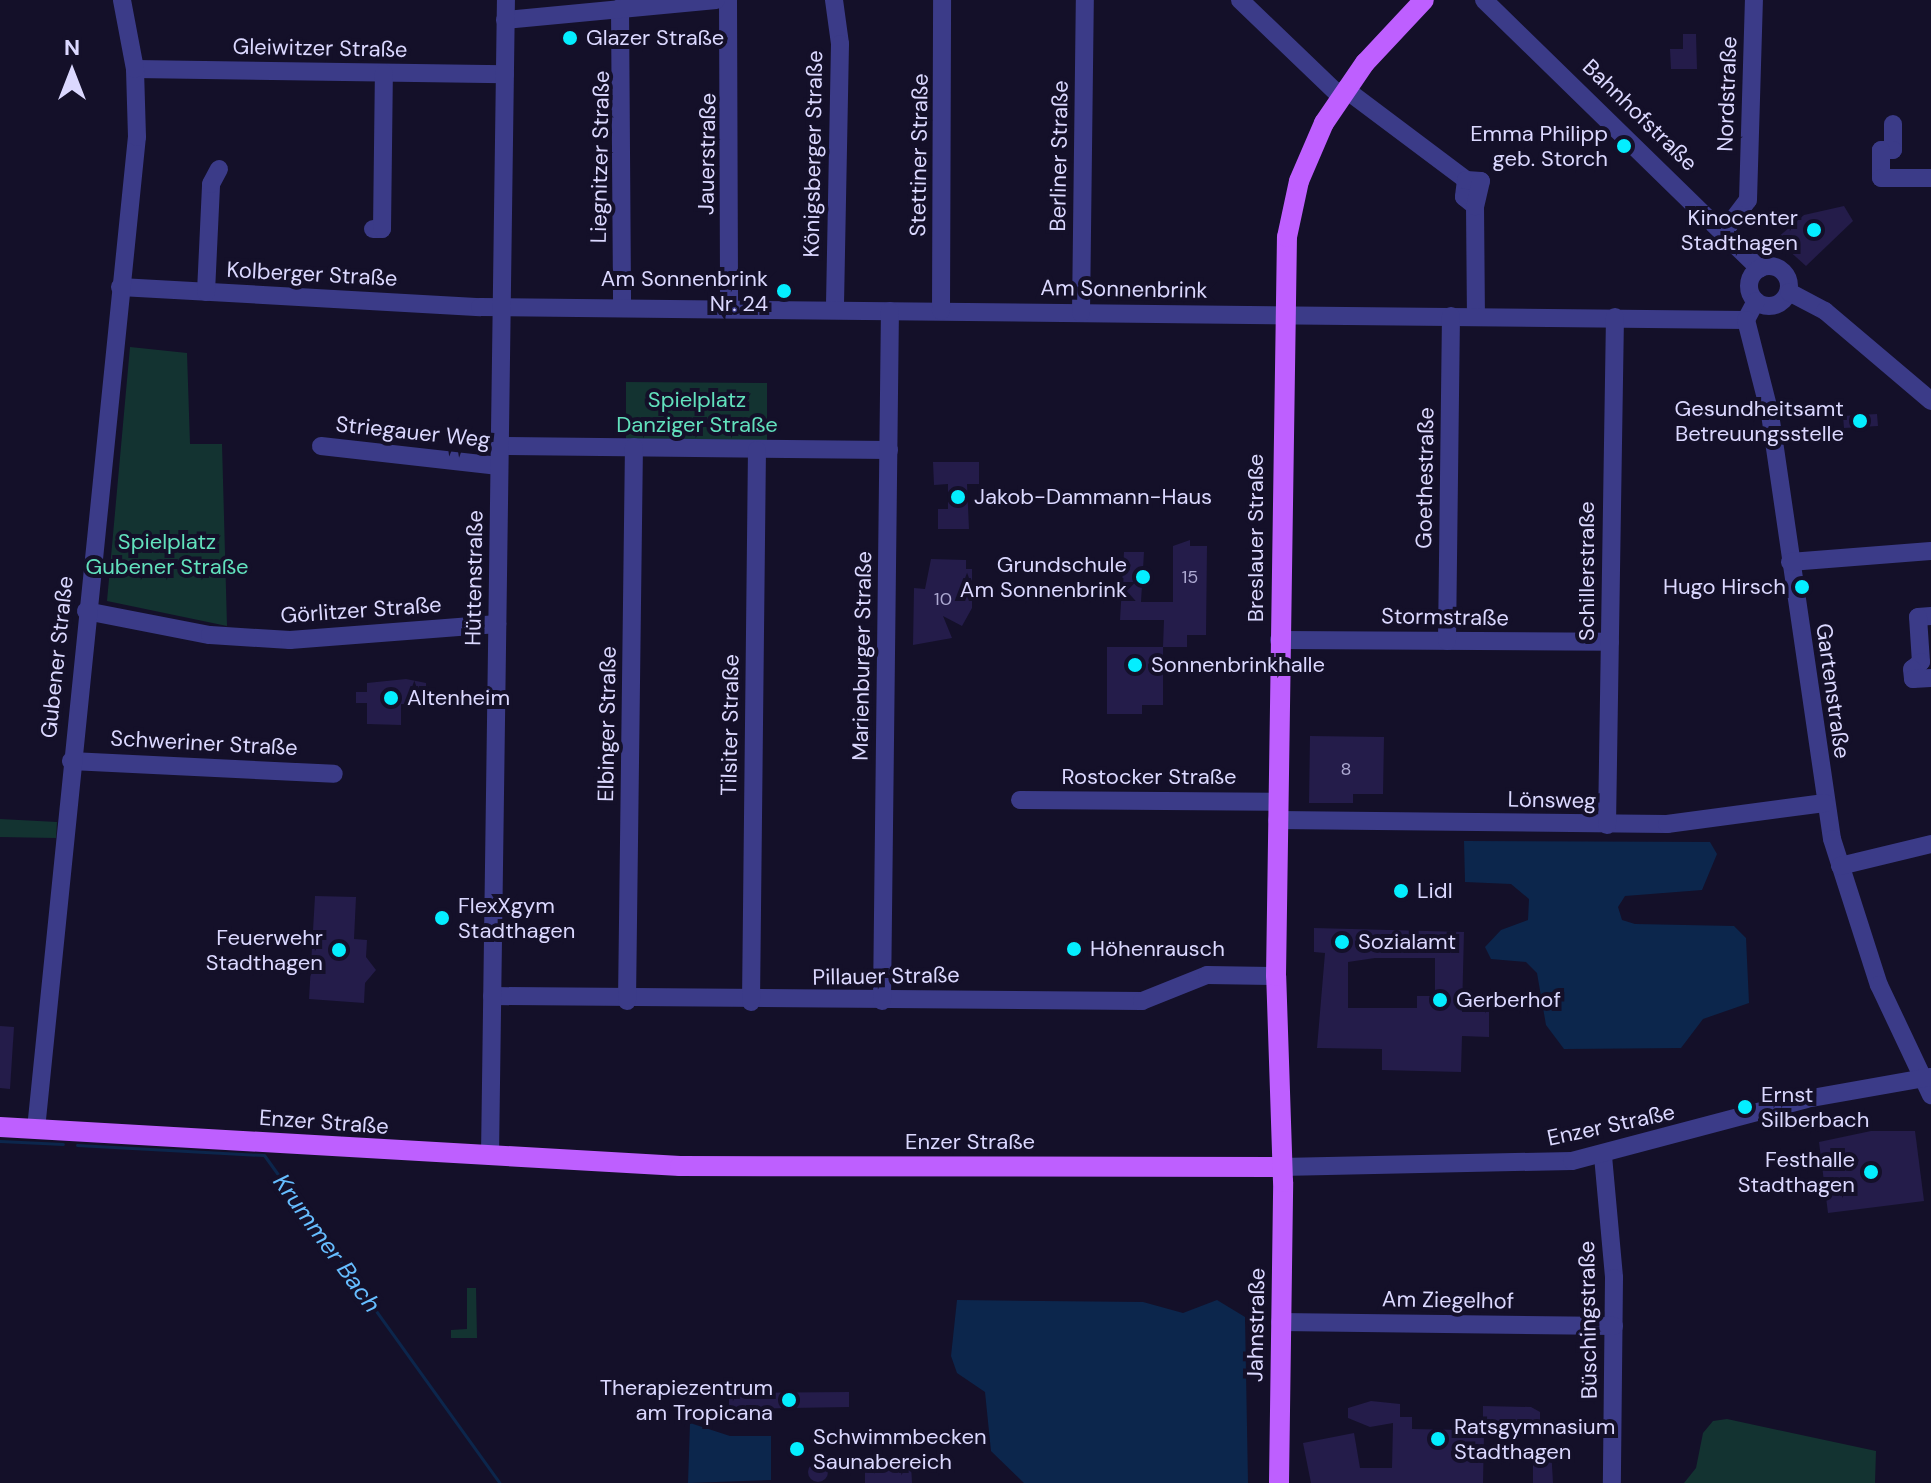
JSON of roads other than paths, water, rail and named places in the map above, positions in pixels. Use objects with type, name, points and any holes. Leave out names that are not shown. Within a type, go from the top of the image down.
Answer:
[{"type":"main road","name":"Breslauer Straße","points":[[1281,1167],[1276,976],[1282,315],[1295,194],[1342,92],[1424,0]]},
{"type":"main road","name":"Enzer Straße","points":[[0,1127],[680,1166],[1281,1167]]},
{"type":"main road","name":"Jahnstraße","points":[[1279,1483],[1281,1167]]},
{"type":"street","name":"Gubener Straße","points":[[36,1129],[86,611],[137,137],[135,69],[122,0]]},
{"type":"street","name":"Hüttenstraße","points":[[490,1156],[506,0]]},
{"type":"street","points":[[505,20],[716,0]]},
{"type":"street","name":"Jauerstraße","points":[[728,0],[729,309]]},
{"type":"street","name":"Königsberger Straße","points":[[834,0],[840,44],[835,310]]},
{"type":"street","name":"Stettiner Straße","points":[[941,311],[942,0]]},
{"type":"street","name":"Berliner Straße","points":[[1081,313],[1085,0]]},
{"type":"street","points":[[1240,0],[1342,92],[1466,180],[1464,197],[1475,206],[1476,316]]},
{"type":"street","name":"Bahnhofstraße","points":[[1484,0],[1726,229],[1760,269]]},
{"type":"street","name":"Nordstraße","points":[[1726,229],[1748,200],[1754,0]]},
{"type":"street","name":"Liegnitzer Straße","points":[[620,8],[622,307]]},
{"type":"street","name":"Gleiwitzer Straße","points":[[135,69],[505,74]]},
{"type":"street","points":[[373,229],[382,229],[384,73]]},
{"type":"street","points":[[1893,124],[1893,150],[1881,150],[1881,178],[1931,178]]},
{"type":"street","points":[[206,292],[211,184],[219,169]]},
{"type":"street","points":[[1756,301],[1749,284],[1760,269],[1779,269],[1789,292],[1825,311],[1931,401]]},
{"type":"street","name":"Kolberger Straße","points":[[120,287],[502,306]]},
{"type":"street","points":[[1756,301],[1775,305],[1789,292]]},
{"type":"street","points":[[1746,320],[1756,301]]},
{"type":"street","name":"Am Sonnenbrink","points":[[502,306],[1746,320]]},
{"type":"street","name":"Marienburger Straße","points":[[882,1001],[890,311]]},
{"type":"street","name":"Goethestraße","points":[[1447,641],[1451,316]]},
{"type":"street","name":"Schillerstraße","points":[[1607,825],[1615,317]]},
{"type":"street","name":"Gartenstraße","points":[[1746,320],[1770,414],[1825,803],[1840,866],[1879,985],[1927,1077],[1931,1095]]},
{"type":"street","name":"Striegauer Weg","points":[[321,446],[499,466]]},
{"type":"street","points":[[500,446],[889,450]]},
{"type":"street","name":"Elbinger Straße","points":[[627,1001],[634,447]]},
{"type":"street","name":"Tilsiter Straße","points":[[751,1002],[757,450]]},
{"type":"street","points":[[1790,562],[1931,551]]},
{"type":"street","name":"Görlitzer Straße","points":[[86,611],[210,635],[290,640],[497,624]]},
{"type":"street","points":[[1931,616],[1918,617],[1921,662],[1912,669],[1913,679],[1931,678]]},
{"type":"street","name":"Stormstraße","points":[[1279,640],[1610,642]]},
{"type":"street","name":"Schweriner Straße","points":[[71,761],[334,774]]},
{"type":"street","name":"Rostocker Straße","points":[[1020,800],[1278,811]]},
{"type":"street","name":"Lönsweg","points":[[1278,811],[1607,825],[1716,821],[1825,803]]},
{"type":"street","points":[[1840,866],[1931,844]]},
{"type":"street","name":"Pillauer Straße","points":[[492,996],[751,1002],[1142,1001],[1207,975],[1276,976]]},
{"type":"street","name":"Enzer Straße","points":[[1281,1167],[1522,1166],[1603,1156],[1806,1099],[1927,1077]]},
{"type":"street","name":"Büschingstraße","points":[[1603,1156],[1614,1326],[1612,1483]]},
{"type":"street","name":"Am Ziegelhof","points":[[1280,1322],[1614,1326]]},
{"type":"water","points":[[1464,841],[1710,842],[1717,854],[1702,890],[1625,896],[1618,907],[1622,920],[1635,924],[1734,926],[1746,938],[1749,1003],[1703,1019],[1681,1048],[1564,1049],[1546,1025],[1537,973],[1526,962],[1491,959],[1485,947],[1501,930],[1528,920],[1529,899],[1511,884],[1465,882]]},
{"type":"water","points":[[957,1300],[1143,1302],[1183,1313],[1217,1300],[1245,1317],[1248,1483],[1024,1483],[991,1451],[985,1392],[957,1373],[951,1356]]},
{"type":"water","points":[[690,1423],[730,1436],[771,1436],[771,1480],[688,1483]]},
{"type":"waterway","name":"Krummer Bach","points":[[0,1141],[63,1144]]},
{"type":"waterway","name":"Krummer Bach","points":[[77,1145],[264,1155],[500,1483]]},
{"type":"place","name":"Glazer Straße","points":[[570,38]]},
{"type":"place","name":"Emma Philipp geb. Storch","points":[[1624,146]]},
{"type":"place","name":"Kinocenter Stadthagen","points":[[1814,230]]},
{"type":"place","name":"Am Sonnenbrink Nr. 24","points":[[784,291]]},
{"type":"place","name":"Gesundheitsamt Betreuungsstelle","points":[[1860,421]]},
{"type":"place","name":"Jakob-Dammann-Haus","points":[[958,497]]},
{"type":"place","name":"Grundschule Am Sonnenbrink","points":[[1143,577]]},
{"type":"place","name":"Hugo Hirsch","points":[[1802,587]]},
{"type":"place","name":"Sonnenbrinkhalle","points":[[1135,665]]},
{"type":"place","name":"Altenheim","points":[[391,698]]},
{"type":"place","name":"Lidl","points":[[1401,891]]},
{"type":"place","name":"FlexXgym Stadthagen","points":[[442,918]]},
{"type":"place","name":"Sozialamt","points":[[1342,942]]},
{"type":"place","name":"Höhenrausch","points":[[1074,949]]},
{"type":"place","name":"Feuerwehr Stadthagen","points":[[339,950]]},
{"type":"place","name":"Gerberhof","points":[[1440,1000]]},
{"type":"place","name":"Ernst Silberbach","points":[[1745,1107]]},
{"type":"place","name":"Festhalle Stadthagen","points":[[1871,1172]]},
{"type":"place","name":"Therapiezentrum am Tropicana","points":[[789,1400]]},
{"type":"place","name":"Ratsgymnasium Stadthagen","points":[[1438,1439]]},
{"type":"place","name":"Schwimmbecken Saunabereich","points":[[797,1449]]},
{"type":"park label","name":"Spielplatz Danziger Straße","points":[[697,412]]},
{"type":"park label","name":"Spielplatz Gubener Straße","points":[[167,554]]}]
